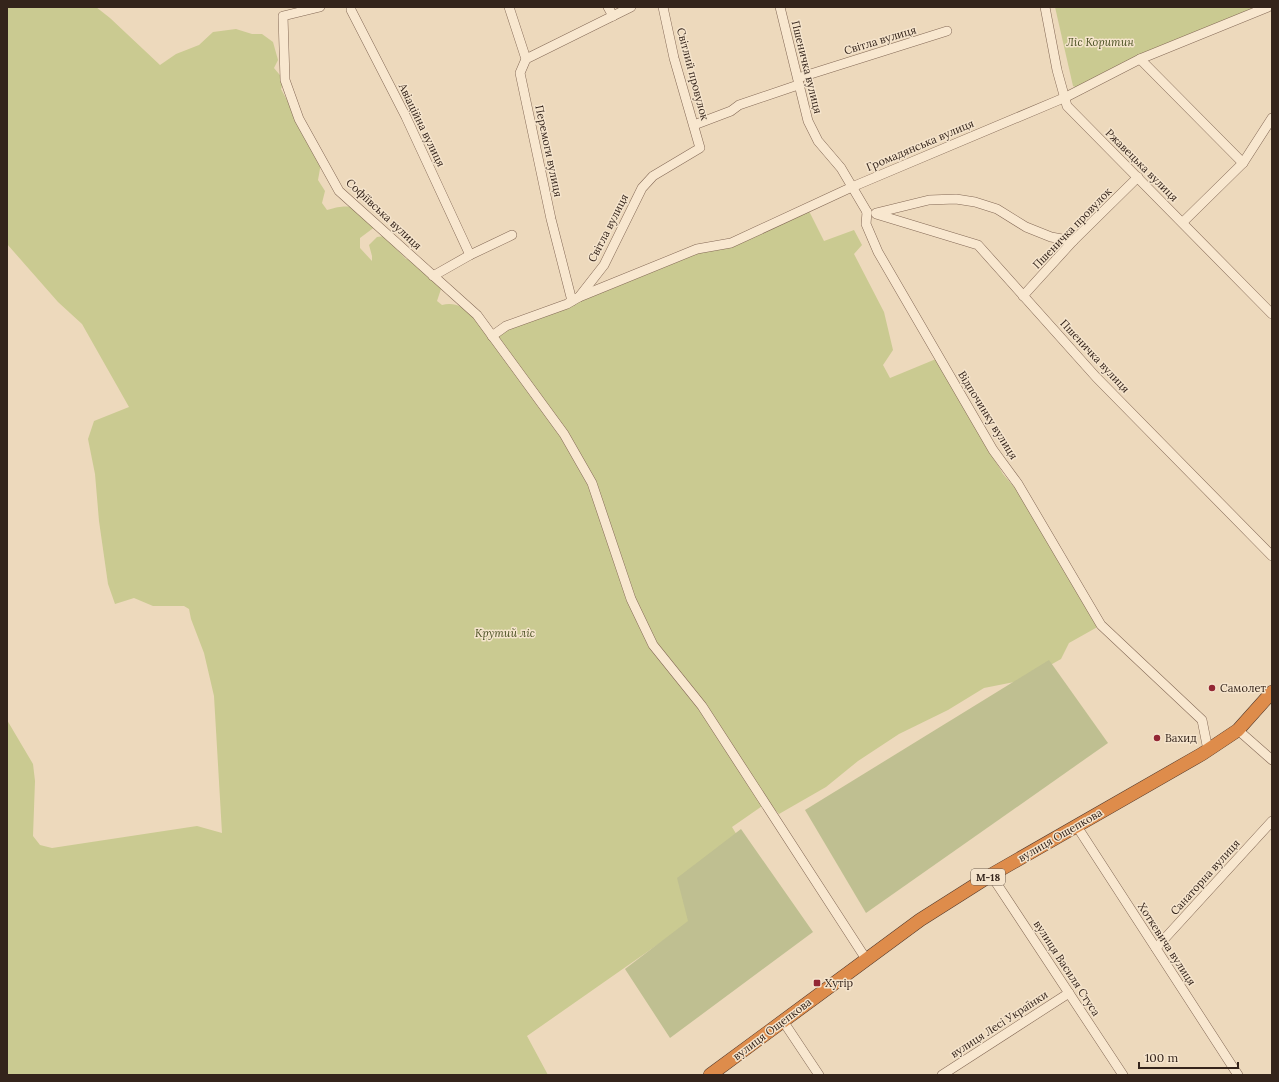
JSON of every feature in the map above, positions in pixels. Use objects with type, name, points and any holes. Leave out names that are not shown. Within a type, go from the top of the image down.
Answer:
[{"type":"highway","name":"вулиця Ощепкова","points":[[710,1075],[920,920],[991,875],[1208,750],[1238,730],[1272,692]]},
{"type":"street","name":"Софіївська вулиця","points":[[320,7],[283,16],[285,80],[299,119],[319,157],[339,191],[477,315],[564,434],[592,483],[631,599],[653,645],[702,706],[866,959]]},
{"type":"street","name":"Авіаційна вулиця","points":[[351,7],[351,10],[406,117],[470,255]]},
{"type":"street","points":[[509,7],[526,59],[631,7]]},
{"type":"street","points":[[608,7],[613,16]]},
{"type":"street","name":"Світлий провулок","points":[[663,7],[674,58],[700,148]]},
{"type":"street","name":"Пшеничка вулиця","points":[[780,7],[808,121],[818,141],[841,168],[866,212],[978,245],[1096,377],[1272,556]]},
{"type":"street","name":"Ржавецька вулиця","points":[[1045,7],[1057,70],[1066,97],[1067,106],[1080,121],[1183,222],[1272,314]]},
{"type":"street","name":"Громадянська вулиця","points":[[576,299],[697,249],[731,243],[852,187],[1066,97],[1140,59],[1268,7]]},
{"type":"street","name":"Світла вулиця","points":[[694,124],[731,111],[739,105],[798,82],[947,31]]},
{"type":"street","name":"Перемоги вулиця","points":[[526,59],[520,73],[551,219],[576,299]]},
{"type":"street","points":[[1140,59],[1243,163]]},
{"type":"street","points":[[1183,222],[1243,163],[1272,118]]},
{"type":"street","name":"Світла вулиця","points":[[576,299],[604,265],[642,188],[653,176],[700,148]]},
{"type":"street","name":"Пшеничка провулок","points":[[1023,296],[1073,241],[1138,177]]},
{"type":"street","points":[[876,214],[899,206],[929,200],[956,199],[975,202],[997,209],[1026,227],[1051,237],[1073,241]]},
{"type":"street","name":"Відпочинку вулиця","points":[[866,212],[866,224],[878,252],[993,450],[1018,484],[1101,625],[1173,695],[1202,720],[1208,750]]},
{"type":"street","points":[[433,276],[470,255],[512,235]]},
{"type":"street","points":[[492,336],[506,326],[576,299]]},
{"type":"street","points":[[1238,730],[1272,760]]},
{"type":"street","name":"Санаторна вулиця","points":[[1156,948],[1272,821]]},
{"type":"street","name":"Хоткевича вулиця","points":[[1076,825],[1238,1075]]},
{"type":"street","name":"вулиця Василя Стуса","points":[[991,875],[1123,1075]]},
{"type":"street","name":"вулиця Лесі Українки","points":[[942,1075],[1069,993]]},
{"type":"street","points":[[783,1021],[820,1075]]},
{"type":"green space","name":"Крутий ліс","points":[[7,7],[96,7],[110,18],[160,65],[176,54],[199,45],[213,32],[236,29],[252,34],[262,34],[273,42],[278,60],[274,68],[284,80],[281,89],[321,163],[318,180],[325,191],[322,203],[327,210],[349,207],[359,211],[376,226],[360,238],[360,248],[372,261],[369,245],[377,237],[384,236],[406,259],[413,257],[443,283],[437,301],[442,305],[450,304],[464,308],[476,318],[491,335],[586,293],[808,209],[824,241],[854,230],[862,245],[854,254],[884,312],[893,350],[883,365],[890,378],[936,359],[1003,474],[1032,508],[1101,625],[1069,643],[1061,659],[1024,680],[984,688],[948,710],[899,734],[858,761],[826,787],[779,814],[768,802],[732,827],[760,873],[527,1036],[548,1075],[7,1075],[7,720],[33,764],[35,781],[33,836],[40,845],[52,848],[197,826],[222,833],[214,696],[204,653],[191,619],[189,609],[184,606],[153,606],[134,598],[115,604],[108,584],[99,521],[95,474],[88,439],[94,421],[129,407],[82,324],[58,302],[7,244]]},
{"type":"green space","name":"Ліс Коритин","points":[[1055,7],[1255,7],[1082,90],[1073,86]]},
{"type":"green space","points":[[1049,660],[1108,743],[866,913],[805,810]]},
{"type":"green space","points":[[741,829],[813,932],[670,1038],[625,969],[688,921],[677,878]]},
{"type":"place","name":"Самолет","points":[[1212,688]]},
{"type":"place","name":"Вахид","points":[[1157,738]]},
{"type":"place","name":"Хутір","points":[[817,983]]}]
